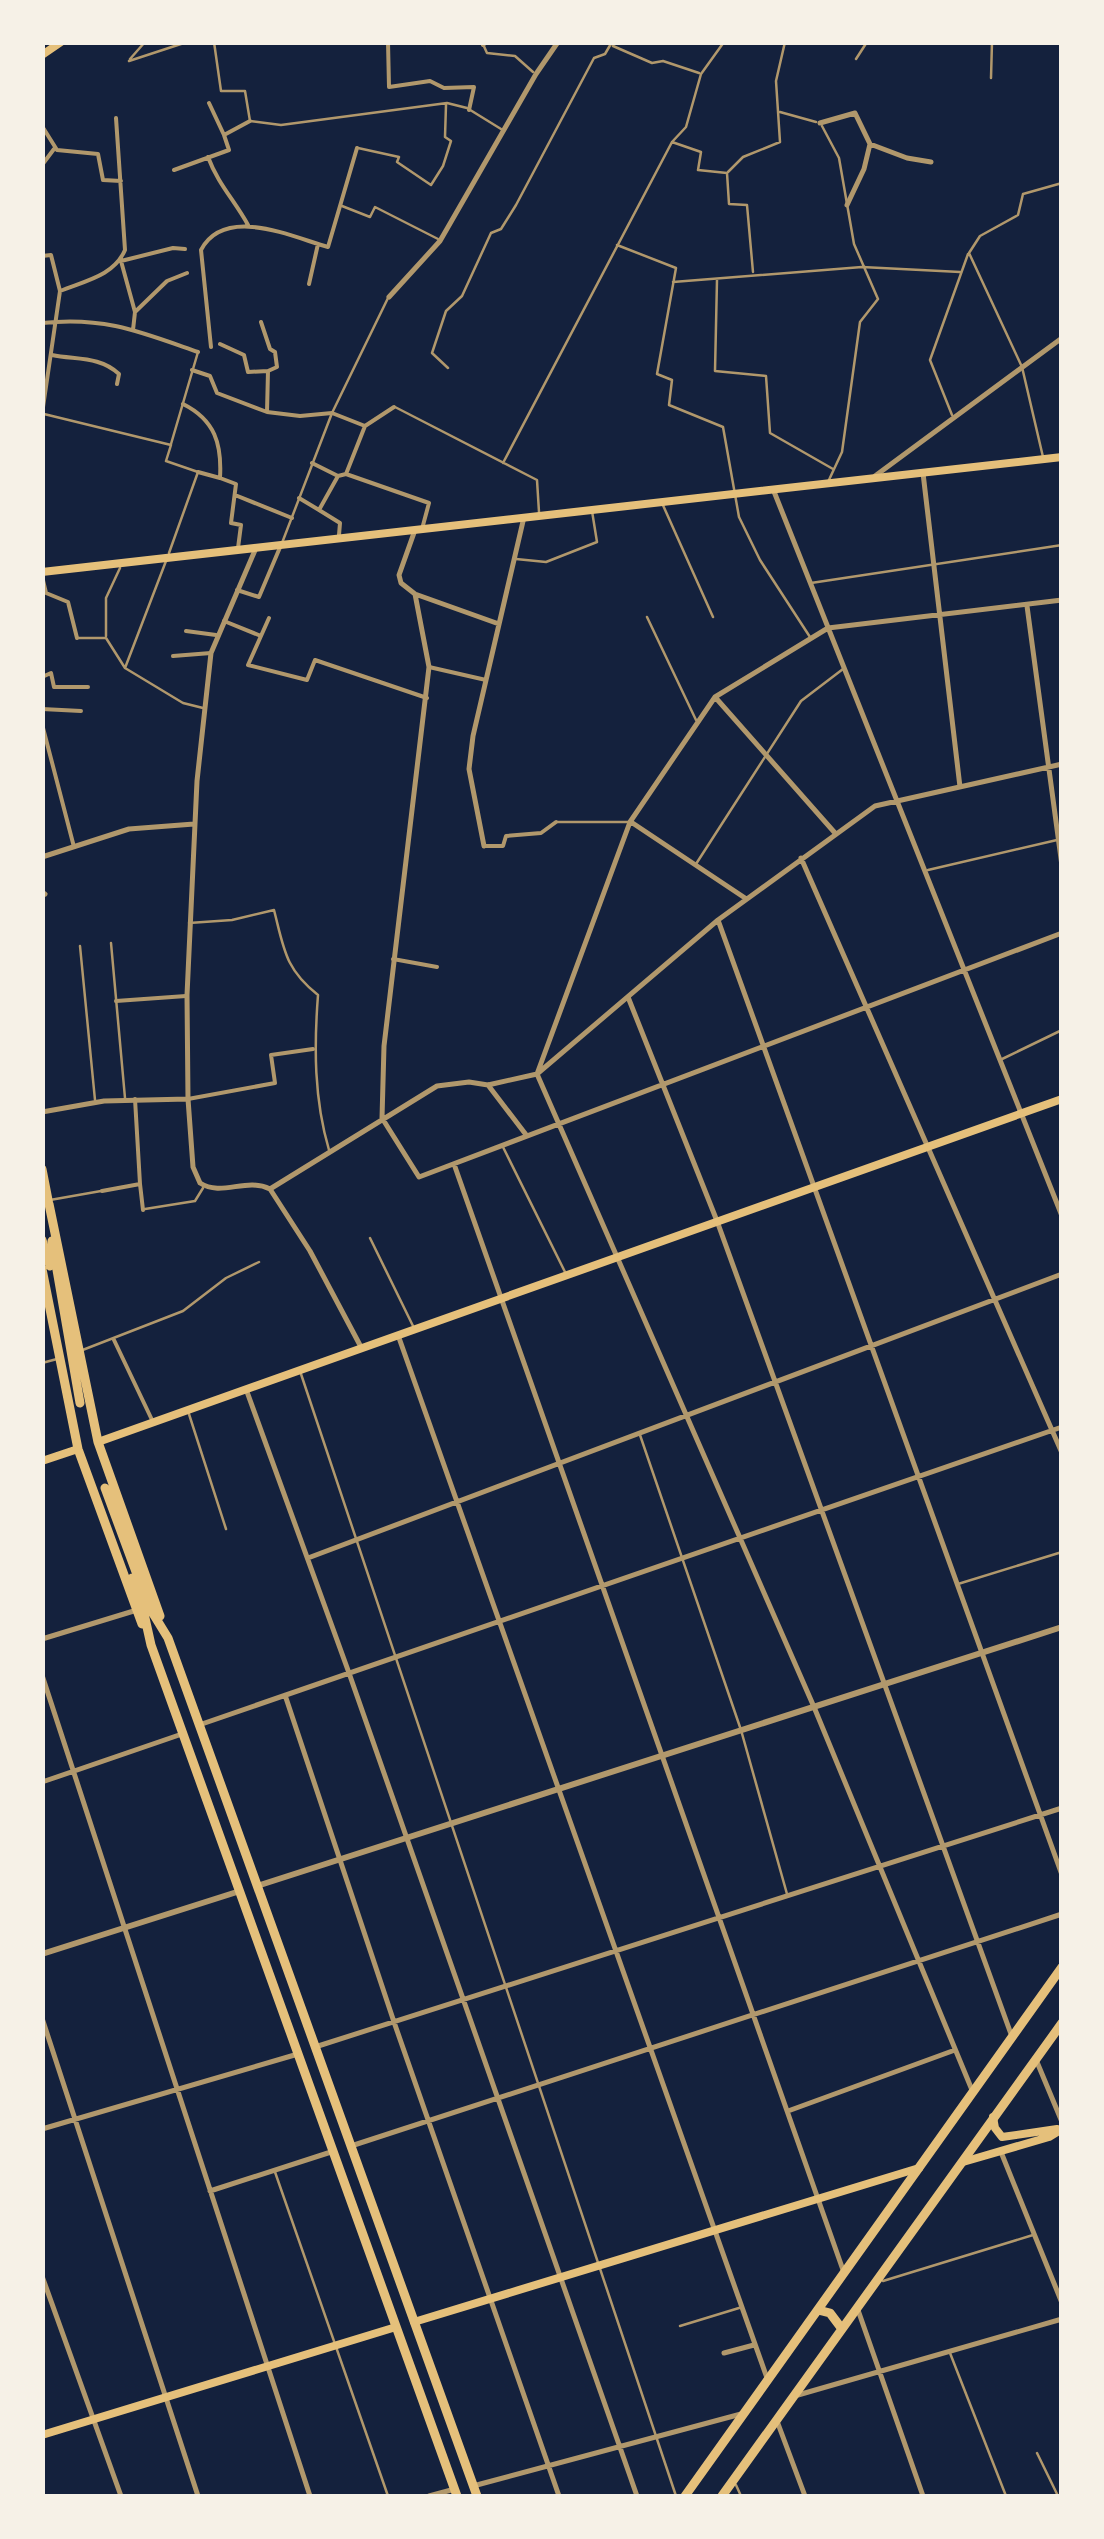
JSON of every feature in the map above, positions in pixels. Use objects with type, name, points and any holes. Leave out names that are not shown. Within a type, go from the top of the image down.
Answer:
[{"type":"main road","points":[[42,574],[1062,457]]},
{"type":"main road","points":[[42,1461],[1062,1099]]},
{"type":"main road","points":[[42,1169],[79,1352],[78,1449],[102,1488],[149,1607],[168,1638],[475,2491]]},
{"type":"main road","points":[[48,1202],[78,1406]]},
{"type":"main road","points":[[42,1240],[78,1406]]},
{"type":"main road","points":[[42,1268],[58,1358],[98,1442],[102,1488],[137,1610],[456,2493]]},
{"type":"main road","points":[[102,1488],[143,1609],[150,1646]]},
{"type":"main road","points":[[685,2496],[1062,1967]]},
{"type":"main road","points":[[719,2496],[796,2396],[1062,2023]]},
{"type":"main road","points":[[994,2116],[995,2128],[1002,2138],[1062,2127]]},
{"type":"main road","points":[[959,2163],[1001,2152],[1062,2127]]},
{"type":"main road","points":[[42,2435],[919,2168]]},
{"type":"main road","points":[[818,2310],[830,2313],[842,2330]]},
{"type":"main road","points":[[693,2496],[706,2468]]},
{"type":"street","points":[[388,42],[389,88],[430,81],[444,88],[474,87],[469,110]]},
{"type":"street","points":[[389,296],[440,241],[558,42]]},
{"type":"street","points":[[174,170],[228,150],[208,103]]},
{"type":"street","points":[[820,123],[855,113],[870,144],[848,205]]},
{"type":"street","points":[[116,118],[126,232],[120,261],[135,312],[133,330]]},
{"type":"street","points":[[224,135],[250,121]]},
{"type":"street","points":[[42,126],[55,148]]},
{"type":"street","points":[[870,144],[931,162]]},
{"type":"street","points":[[55,148],[98,154],[103,180],[121,181]]},
{"type":"street","points":[[42,165],[55,148]]},
{"type":"street","points":[[211,348],[202,250],[214,233],[249,227],[328,247],[358,148]]},
{"type":"street","points":[[208,157],[216,178],[232,196],[249,227]]},
{"type":"street","points":[[309,284],[318,244]]},
{"type":"street","points":[[60,291],[110,271],[120,261],[173,248],[185,249]]},
{"type":"street","points":[[42,256],[50,255],[60,291],[42,414]]},
{"type":"street","points":[[135,312],[167,281],[187,274]]},
{"type":"street","points":[[42,322],[96,320],[198,352]]},
{"type":"street","points":[[220,344],[244,355],[248,372],[268,372],[276,367],[275,352],[270,350],[261,322]]},
{"type":"street","points":[[872,478],[1062,338]]},
{"type":"street","points":[[52,355],[88,358],[111,367],[119,374],[117,384]]},
{"type":"street","points":[[192,370],[210,376],[217,393],[267,412],[300,416],[332,413],[365,426]]},
{"type":"street","points":[[267,412],[268,372]]},
{"type":"street","points":[[183,404],[200,412],[211,424],[221,460],[220,478]]},
{"type":"street","points":[[346,474],[365,426],[394,406]]},
{"type":"street","points":[[312,463],[338,476],[346,474],[429,503],[399,575],[401,582],[415,594],[500,624]]},
{"type":"street","points":[[198,472],[236,484],[231,523],[241,525],[238,550]]},
{"type":"street","points":[[923,472],[960,786]]},
{"type":"street","points":[[319,510],[338,476]]},
{"type":"street","points":[[773,490],[1062,1216]]},
{"type":"street","points":[[235,496],[292,518]]},
{"type":"street","points":[[299,498],[340,523],[339,538]]},
{"type":"street","points":[[524,518],[473,736],[470,768],[484,846],[503,846],[506,836],[542,833],[556,822]]},
{"type":"street","points":[[236,590],[259,597],[281,545]]},
{"type":"street","points":[[256,548],[210,653],[204,708],[188,924],[192,1167],[204,1186],[216,1190],[252,1184],[270,1189],[310,1251],[361,1348]]},
{"type":"street","points":[[42,574],[46,593],[68,602],[77,638]]},
{"type":"street","points":[[415,594],[429,667],[393,959],[382,1118],[420,1177],[1062,933]]},
{"type":"street","points":[[973,2092],[814,1707],[538,1074],[630,822],[715,697],[828,628],[1062,600]]},
{"type":"street","points":[[1027,605],[1062,866]]},
{"type":"street","points":[[269,618],[248,666],[308,680],[315,660],[426,698]]},
{"type":"street","points":[[223,620],[261,636]]},
{"type":"street","points":[[186,632],[216,635]]},
{"type":"street","points":[[173,656],[210,653]]},
{"type":"street","points":[[429,667],[486,680]]},
{"type":"street","points":[[42,678],[52,673],[54,687],[88,688]]},
{"type":"street","points":[[715,697],[834,833]]},
{"type":"street","points":[[42,708],[81,710]]},
{"type":"street","points":[[42,724],[74,847]]},
{"type":"street","points":[[270,1189],[437,1086],[469,1082],[488,1085],[538,1074],[745,898],[876,806],[1062,764]]},
{"type":"street","points":[[630,822],[745,898]]},
{"type":"street","points":[[42,858],[129,829],[194,824]]},
{"type":"street","points":[[801,858],[1062,1453]]},
{"type":"street","points":[[718,920],[1062,1875]]},
{"type":"street","points":[[393,959],[437,966]]},
{"type":"street","points":[[116,1000],[187,996]]},
{"type":"street","points":[[628,997],[717,1222],[1012,2037]]},
{"type":"street","points":[[42,1112],[125,1099],[188,1099],[274,1084],[271,1055],[313,1049]]},
{"type":"street","points":[[488,1085],[527,1136]]},
{"type":"street","points":[[135,1099],[143,1210]]},
{"type":"street","points":[[454,1164],[844,2273]]},
{"type":"street","points":[[102,1190],[140,1184]]},
{"type":"street","points":[[308,1558],[1062,1274]]},
{"type":"street","points":[[398,1335],[768,2381]]},
{"type":"street","points":[[114,1340],[153,1422]]},
{"type":"street","points":[[246,1388],[637,2496]]},
{"type":"street","points":[[199,1724],[1062,1427]]},
{"type":"street","points":[[42,1639],[137,1610]]},
{"type":"street","points":[[257,1886],[1062,1628]]},
{"type":"street","points":[[42,1675],[310,2496]]},
{"type":"street","points":[[285,1695],[559,2496]]},
{"type":"street","points":[[42,1782],[183,1734]]},
{"type":"street","points":[[315,2047],[1062,1808]]},
{"type":"street","points":[[42,1954],[240,1891]]},
{"type":"street","points":[[351,2146],[1062,1914]]},
{"type":"street","points":[[42,2018],[198,2496]]},
{"type":"street","points":[[788,2111],[956,2050]]},
{"type":"street","points":[[42,2129],[298,2054]]},
{"type":"street","points":[[1036,2060],[1062,2127]]},
{"type":"street","points":[[210,2191],[333,2151]]},
{"type":"street","points":[[1001,2152],[1062,2302]]},
{"type":"street","points":[[42,2276],[121,2496]]},
{"type":"street","points":[[857,2308],[922,2496]]},
{"type":"street","points":[[796,2396],[1062,2319]]},
{"type":"street","points":[[724,2353],[754,2345]]},
{"type":"street","points":[[475,2491],[548,2465],[745,2413]]},
{"type":"street","points":[[777,2421],[805,2496]]},
{"type":"street","points":[[429,2496],[456,2493]]},
{"type":"lane","points":[[145,42],[129,60],[187,42]]},
{"type":"lane","points":[[214,42],[221,91],[245,91],[250,121],[280,125],[447,103],[469,110],[503,130]]},
{"type":"lane","points":[[503,464],[672,142],[686,127],[701,74],[724,42]]},
{"type":"lane","points":[[754,274],[747,205],[729,204],[727,173],[743,157],[780,142],[776,82],[785,42]]},
{"type":"lane","points":[[856,59],[867,42]]},
{"type":"lane","points":[[990,78],[992,42]]},
{"type":"lane","points":[[484,43],[487,53],[514,56],[536,74]]},
{"type":"lane","points":[[448,368],[432,353],[446,311],[462,296],[492,233],[516,205],[594,58],[605,54],[611,44],[652,63],[664,62],[701,74]]},
{"type":"lane","points":[[358,148],[399,157],[397,162],[430,185],[443,166],[451,141],[444,138],[447,103]]},
{"type":"lane","points":[[780,112],[820,123],[839,158],[862,267],[878,298],[860,322],[842,452],[828,483]]},
{"type":"lane","points":[[672,142],[701,152],[698,170],[727,173]]},
{"type":"lane","points":[[954,418],[930,360],[960,272],[980,236],[1018,214],[1023,194],[1062,183]]},
{"type":"lane","points":[[340,206],[370,217],[375,207],[440,241]]},
{"type":"lane","points":[[617,245],[676,268],[658,374],[672,380],[668,405],[724,427],[734,494],[748,538],[810,638]]},
{"type":"lane","points":[[969,253],[1022,367],[1044,459]]},
{"type":"lane","points":[[673,282],[862,267],[960,272]]},
{"type":"lane","points":[[717,279],[715,371],[766,376],[770,433],[834,470]]},
{"type":"lane","points":[[281,545],[332,413],[389,296]]},
{"type":"lane","points":[[125,668],[198,472],[166,461],[198,352]]},
{"type":"lane","points":[[394,406],[537,480],[540,516]]},
{"type":"lane","points":[[42,414],[171,446]]},
{"type":"lane","points":[[661,502],[713,617]]},
{"type":"lane","points":[[514,559],[546,562],[598,542],[592,510]]},
{"type":"lane","points":[[810,583],[1062,544]]},
{"type":"lane","points":[[122,562],[106,598],[106,638],[125,668],[183,704],[204,708]]},
{"type":"lane","points":[[647,618],[697,721]]},
{"type":"lane","points":[[77,638],[106,638]]},
{"type":"lane","points":[[694,866],[801,701],[844,668]]},
{"type":"lane","points":[[42,762],[49,755]]},
{"type":"lane","points":[[556,822],[630,822]]},
{"type":"lane","points":[[924,870],[1058,840]]},
{"type":"lane","points":[[188,924],[232,920],[274,910],[296,978],[318,995],[313,1049],[329,1151]]},
{"type":"lane","points":[[111,943],[125,1099]]},
{"type":"lane","points":[[80,946],[95,1102]]},
{"type":"lane","points":[[1000,1060],[1062,1030]]},
{"type":"lane","points":[[502,1145],[566,1275]]},
{"type":"lane","points":[[143,1210],[195,1201],[204,1186]]},
{"type":"lane","points":[[48,1202],[102,1190]]},
{"type":"lane","points":[[370,1238],[414,1329]]},
{"type":"lane","points":[[79,1352],[183,1311],[226,1278],[258,1262]]},
{"type":"lane","points":[[42,1363],[58,1358]]},
{"type":"lane","points":[[300,1370],[676,2496]]},
{"type":"lane","points":[[187,1410],[226,1529]]},
{"type":"lane","points":[[640,1433],[742,1730],[788,1896]]},
{"type":"lane","points":[[957,1584],[1062,1552]]},
{"type":"lane","points":[[274,2170],[388,2496]]},
{"type":"lane","points":[[875,2284],[1034,2234]]},
{"type":"lane","points":[[680,2326],[740,2308]]},
{"type":"lane","points":[[949,2352],[1006,2496]]},
{"type":"lane","points":[[1038,2453],[1058,2496]]},
{"type":"lane","points":[[732,2482],[741,2496]]}]
